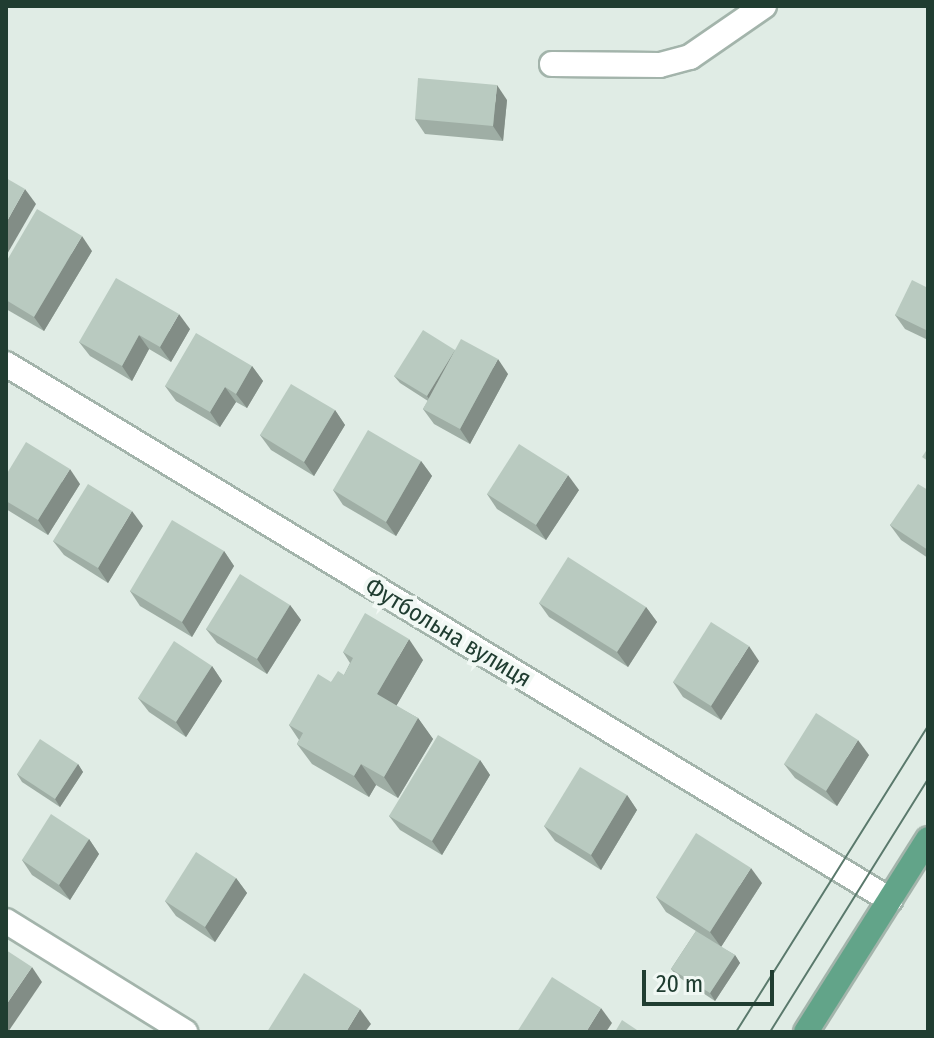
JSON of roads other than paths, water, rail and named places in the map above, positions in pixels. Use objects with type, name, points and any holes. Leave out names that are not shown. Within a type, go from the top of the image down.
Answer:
[{"type":"main road","points":[[806,1032],[928,839]]},
{"type":"street","points":[[552,64],[660,65],[690,57],[764,6]]},
{"type":"street","name":"Футбольна вулиця","points":[[6,364],[890,900]]},
{"type":"street","points":[[6,921],[185,1032]]},
{"type":"tram line","points":[[736,1032],[928,726]]},
{"type":"tram line","points":[[770,1032],[928,779]]}]
